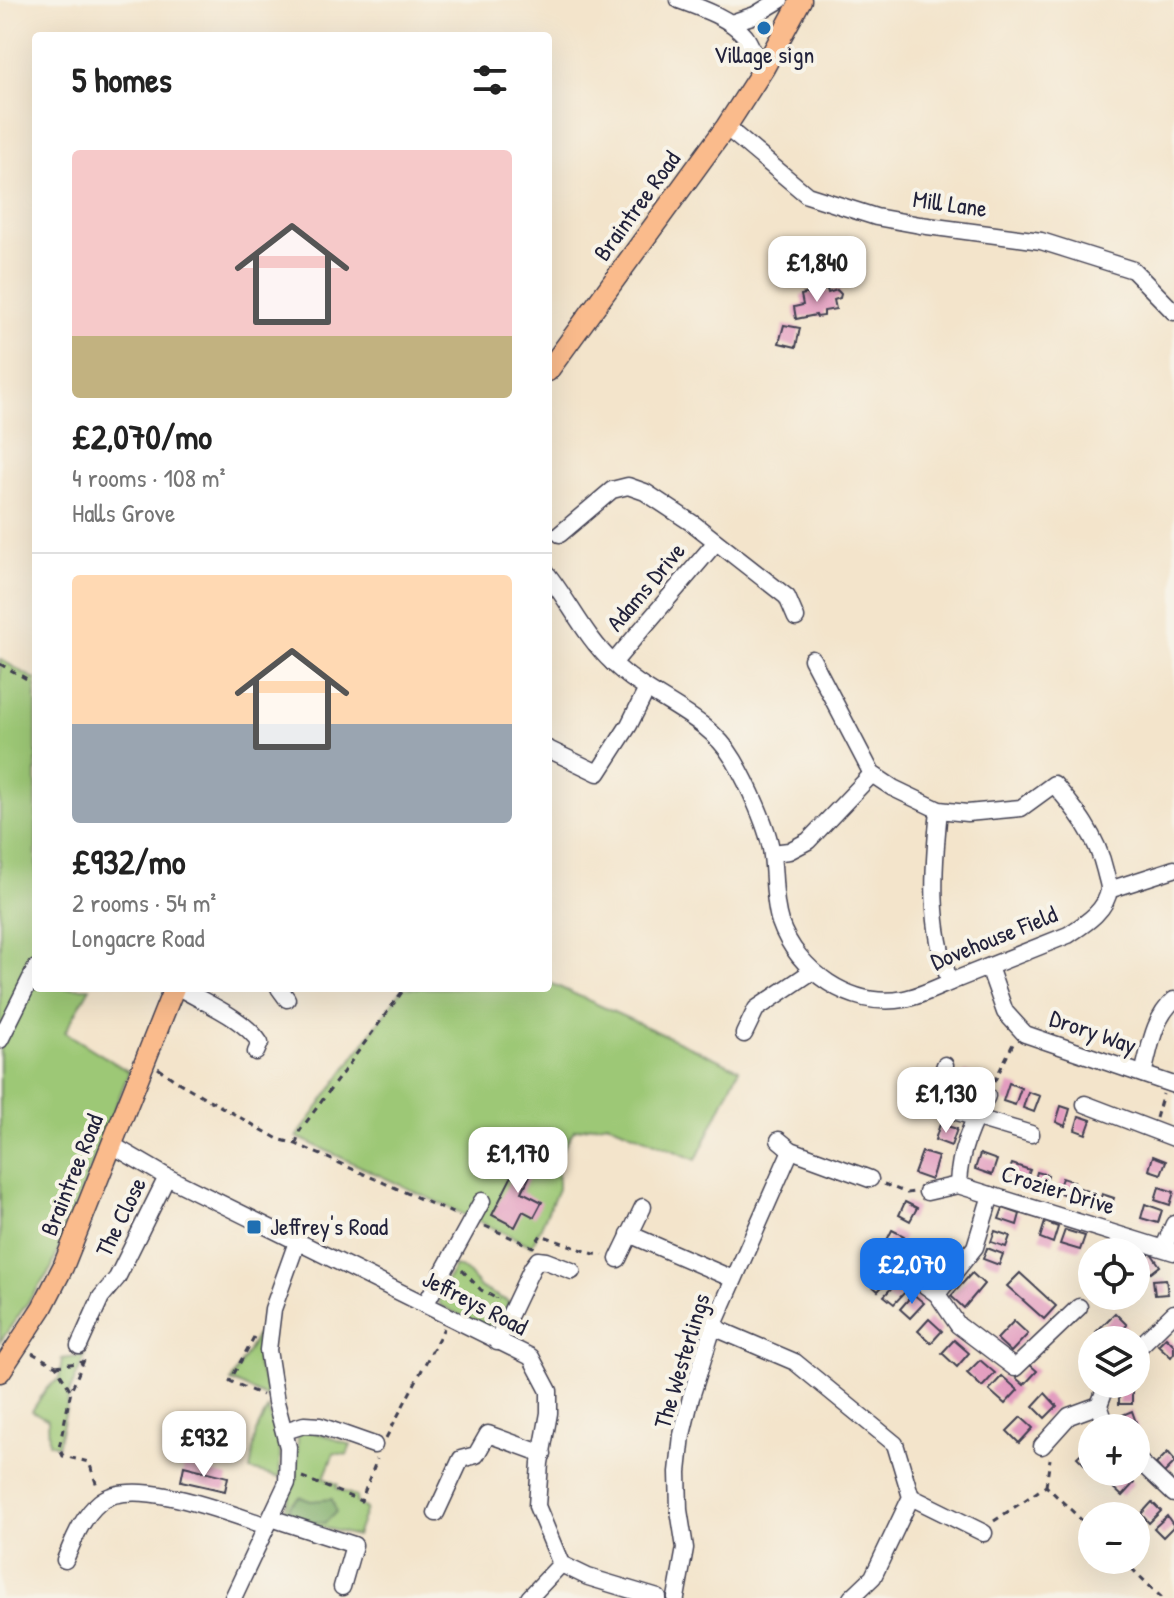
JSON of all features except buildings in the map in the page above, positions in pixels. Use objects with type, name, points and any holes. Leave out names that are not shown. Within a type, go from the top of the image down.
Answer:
[{"type":"main road","name":"Braintree Road","points":[[552,366],[726,127],[764,68],[801,0]]},
{"type":"main road","name":"Braintree Road","points":[[0,1372],[63,1267],[175,992]]},
{"type":"street","points":[[681,0],[731,23],[748,41],[757,62],[764,68]]},
{"type":"street","points":[[731,23],[755,15],[780,0]]},
{"type":"street","name":"Mill Lane","points":[[726,127],[807,195],[876,217],[1041,241],[1133,270],[1174,312]]},
{"type":"street","name":"Adams Drive","points":[[560,534],[612,490],[628,486],[645,492],[695,525],[787,597],[796,618]]},
{"type":"street","name":"Adams Drive","points":[[613,663],[716,542]]},
{"type":"street","name":"Dovehouse Field","points":[[552,581],[613,663],[646,691],[694,717],[720,741],[741,773],[772,853],[774,893],[780,921],[811,972],[843,991],[886,1001],[916,996],[1068,935],[1086,924],[1101,909],[1109,890]]},
{"type":"street","points":[[812,659],[872,774],[893,788],[939,810],[1003,812],[1021,808],[1054,784],[1085,821],[1103,864],[1109,890],[1174,869]]},
{"type":"street","points":[[552,751],[598,773],[629,725],[646,691]]},
{"type":"street","points":[[772,853],[789,851],[808,841],[872,774]]},
{"type":"street","points":[[939,810],[934,878],[935,915],[939,951],[950,982]]},
{"type":"street","name":"Drory Way","points":[[989,967],[1005,1012],[1025,1034],[1170,1084]]},
{"type":"street","points":[[744,1034],[756,1009],[811,972]]},
{"type":"street","points":[[0,1040],[32,976]]},
{"type":"street","points":[[184,992],[227,1015],[251,1034],[260,1043],[256,1052]]},
{"type":"street","points":[[1143,1074],[1156,1024],[1174,1000]]},
{"type":"street","points":[[945,1065],[935,1095],[938,1103],[1031,1134]]},
{"type":"street","points":[[958,1185],[959,1160],[975,1117],[987,1096]]},
{"type":"street","points":[[1085,1104],[1174,1138]]},
{"type":"street","name":"Jeffreys Road","points":[[112,1145],[167,1177],[531,1357],[549,1391],[537,1506],[561,1564]]},
{"type":"street","name":"The Westerlings","points":[[676,1598],[685,1548],[679,1510],[678,1472],[691,1397],[713,1327],[785,1145],[870,1179]]},
{"type":"street","name":"The Close","points":[[84,1353],[101,1297],[117,1278],[167,1177]]},
{"type":"street","name":"Crozier Drive","points":[[927,1192],[958,1185],[1169,1249]]},
{"type":"street","points":[[937,1294],[975,1247],[991,1195]]},
{"type":"street","points":[[425,1305],[482,1201]]},
{"type":"street","points":[[618,1259],[643,1207]]},
{"type":"street","points":[[1169,1249],[1174,1224]]},
{"type":"street","points":[[629,1234],[733,1279]]},
{"type":"street","points":[[233,1598],[287,1483],[288,1447],[276,1402],[268,1350],[273,1309],[297,1242]]},
{"type":"street","points":[[497,1342],[538,1260],[572,1271]]},
{"type":"street","points":[[904,1270],[937,1294],[958,1325],[1015,1368],[1078,1308]]},
{"type":"street","points":[[1150,1336],[1174,1313]]},
{"type":"street","points":[[713,1327],[795,1362],[895,1444],[911,1497],[873,1577],[851,1598]]},
{"type":"street","points":[[1102,1398],[1099,1405],[1102,1414]]},
{"type":"street","points":[[1042,1446],[1069,1416],[1099,1405]]},
{"type":"street","points":[[285,1431],[304,1425],[320,1426],[374,1445]]},
{"type":"street","points":[[436,1513],[461,1459],[476,1455],[488,1434],[543,1454]]},
{"type":"street","points":[[1150,1470],[1172,1488]]},
{"type":"street","points":[[65,1560],[82,1523],[102,1500],[126,1494],[161,1493],[354,1545],[342,1587]]},
{"type":"street","points":[[911,1497],[984,1533]]},
{"type":"street","points":[[529,1598],[561,1564],[588,1577],[658,1598]]},
{"type":"path","points":[[0,664],[32,682]]},
{"type":"path","points":[[296,1144],[299,1132],[402,992]]},
{"type":"path","points":[[987,1096],[1020,1028]]},
{"type":"path","points":[[146,1059],[176,1081],[265,1132],[533,1247],[541,1235],[618,1259]]},
{"type":"path","points":[[1153,1129],[1170,1084]]},
{"type":"path","points":[[870,1179],[907,1193],[927,1192]]},
{"type":"path","points":[[448,1263],[466,1272],[481,1290],[514,1306]]},
{"type":"path","points":[[481,1334],[496,1298]]},
{"type":"path","points":[[288,1470],[361,1501],[382,1446],[449,1318]]},
{"type":"path","points":[[271,1322],[261,1324],[230,1381],[276,1402]]},
{"type":"path","points":[[18,1346],[56,1366],[71,1391]]},
{"type":"path","points":[[56,1366],[84,1353]]},
{"type":"path","points":[[84,1353],[71,1391],[59,1448],[63,1456],[89,1462],[102,1500]]},
{"type":"path","points":[[984,1533],[998,1516],[1046,1486],[1050,1459],[1042,1446]]},
{"type":"path","points":[[1046,1486],[1078,1517]]},
{"type":"path","points":[[1137,1574],[1162,1598]]},
{"type":"green space","points":[[0,659],[32,678],[32,992],[88,992],[65,1032],[129,1072],[51,1269],[0,1342]]},
{"type":"green space","points":[[552,984],[739,1069],[696,1160],[607,1123],[574,1130],[558,1157],[558,1189],[532,1246],[297,1137],[400,992],[552,992]]},
{"type":"green space","points":[[455,1266],[466,1271],[481,1288],[509,1302],[494,1332],[440,1305],[438,1294]]},
{"type":"green space","points":[[262,1326],[257,1365],[268,1398],[231,1381]]},
{"type":"green space","points":[[85,1356],[70,1391],[58,1446],[49,1443],[48,1420],[32,1411],[47,1388],[59,1379],[62,1359]]},
{"type":"green space","points":[[268,1408],[280,1452],[280,1478],[250,1470],[256,1432]]},
{"type":"green space","points":[[306,1429],[351,1445],[347,1455],[334,1453],[324,1478],[338,1485],[336,1488],[357,1497],[356,1502],[366,1509],[356,1536],[282,1517],[297,1478],[298,1433]]},
{"type":"green space","points":[[300,1497],[311,1501],[332,1499],[336,1512],[325,1523],[301,1521],[289,1512],[290,1505]]},
{"type":"place","name":"Village sign","points":[[764,28]]},
{"type":"place","name":"Jeffrey's Road","points":[[254,1227]]}]
